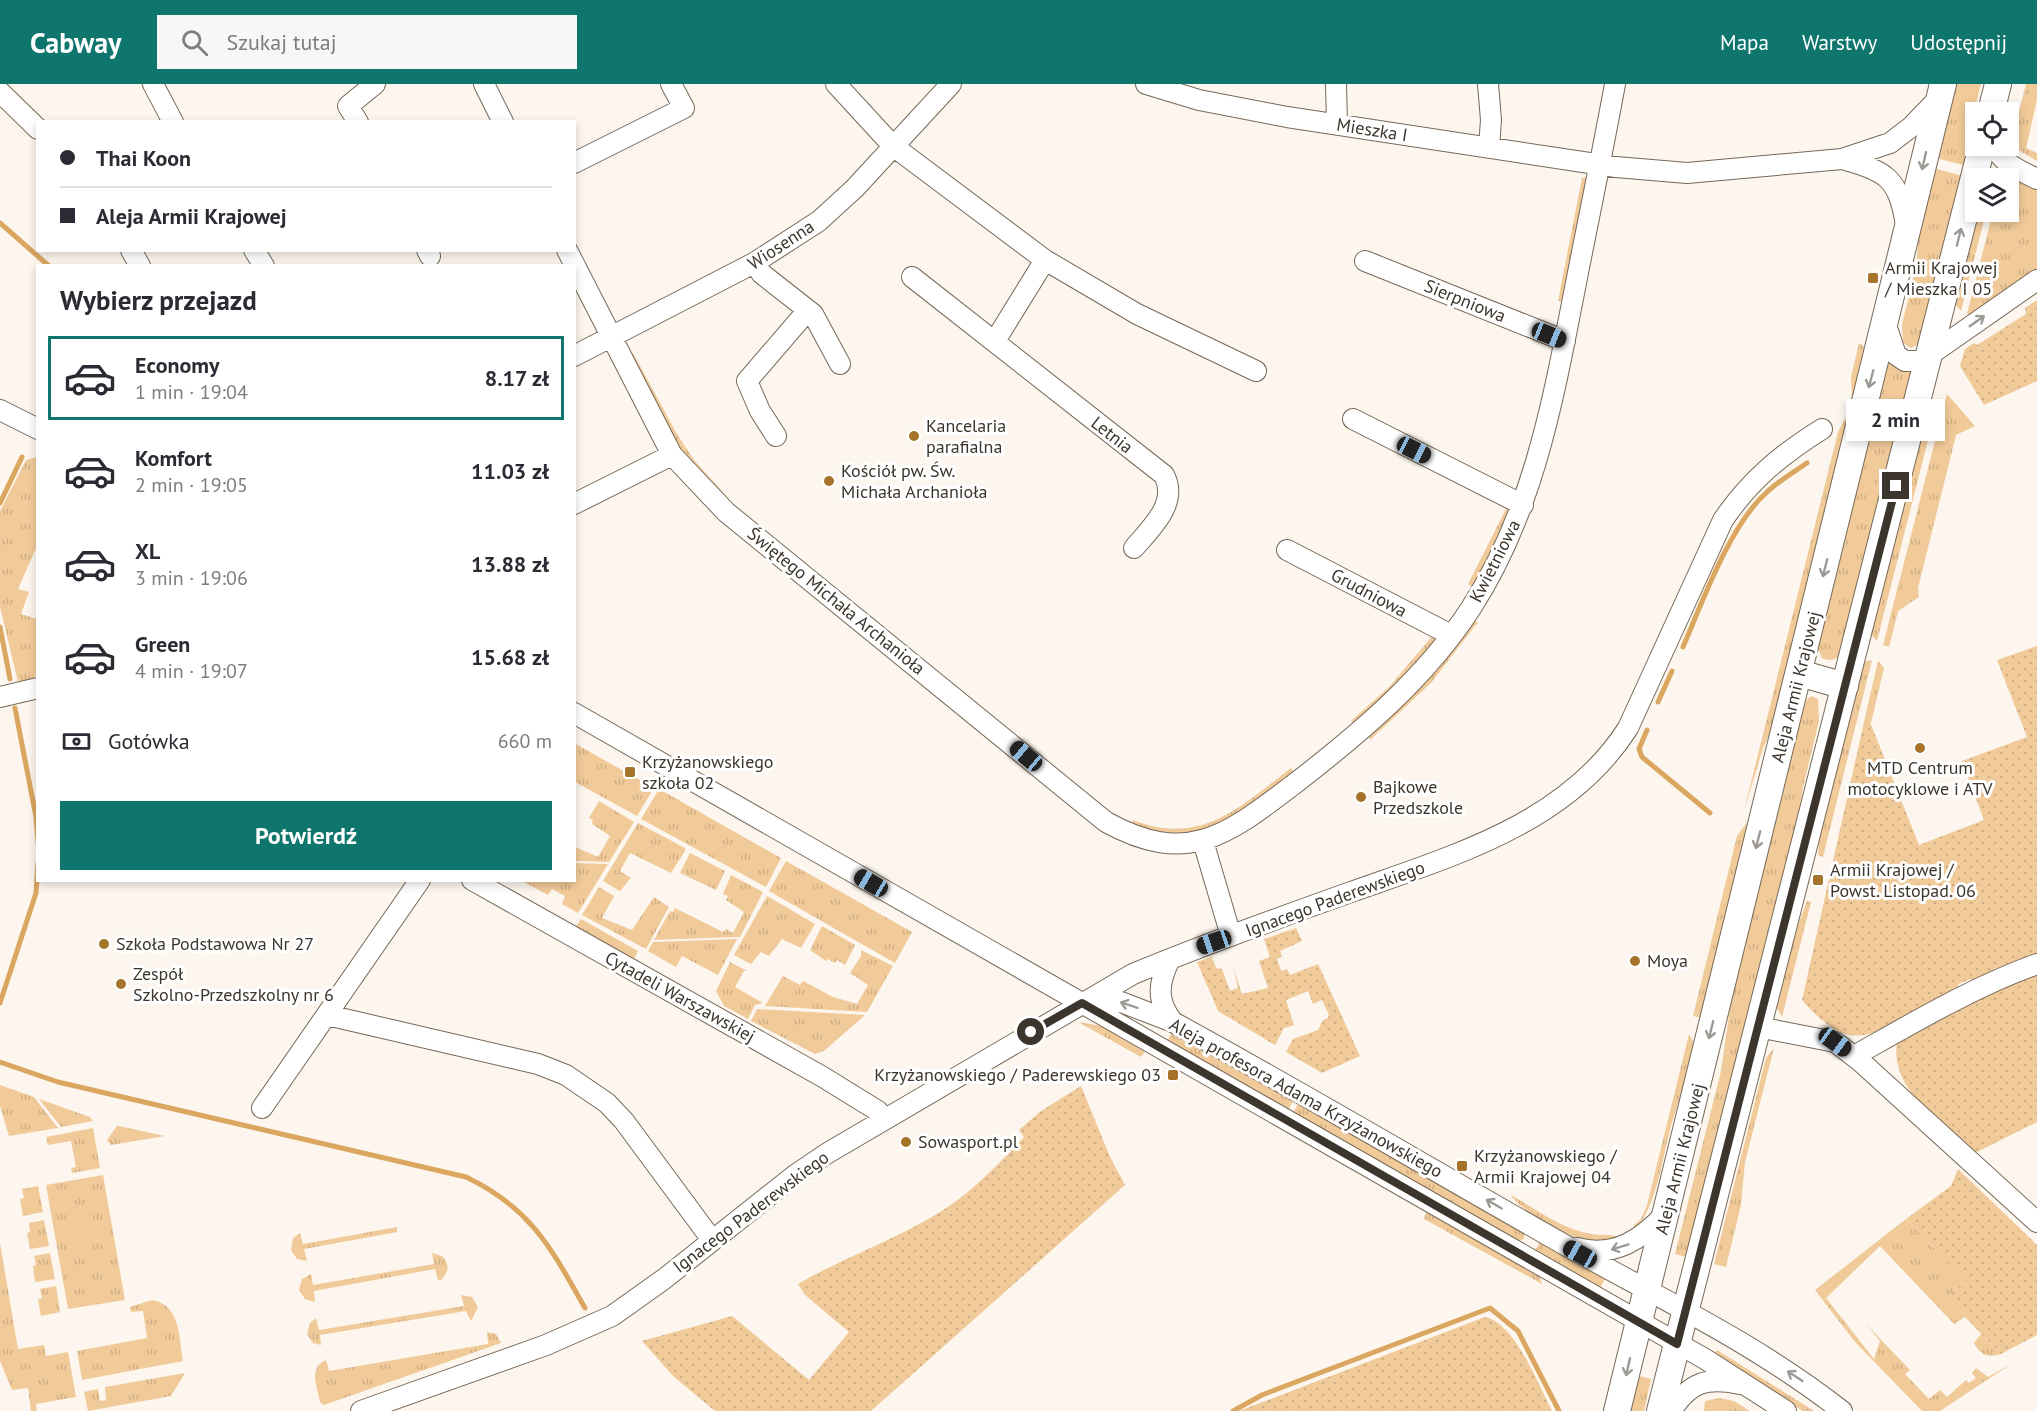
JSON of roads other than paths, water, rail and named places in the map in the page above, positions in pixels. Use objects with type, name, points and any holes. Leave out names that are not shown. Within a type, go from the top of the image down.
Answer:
[{"type":"main road","points":[[1994,102],[1998,84]]},
{"type":"main road","name":"Aleja Armii Krajowej","points":[[1617,1411],[1941,91]]},
{"type":"main road","points":[[1660,1411],[1979,156]]},
{"type":"main road","points":[[1799,674],[1845,686]]},
{"type":"street","points":[[153,84],[173,120]]},
{"type":"street","points":[[357,120],[348,106],[375,84]]},
{"type":"street","points":[[484,84],[502,120]]},
{"type":"street","points":[[576,162],[684,108],[671,84]]},
{"type":"street","points":[[836,84],[893,146],[1045,260],[1137,314],[1256,371]]},
{"type":"street","name":"Wiosenna","points":[[576,355],[754,263],[819,221],[951,84]]},
{"type":"street","name":"Mieszka I","points":[[1146,84],[1243,110],[1599,164],[1658,172],[1695,173],[1842,159],[1890,143],[1911,127],[1941,91]]},
{"type":"street","points":[[1336,84],[1337,124]]},
{"type":"street","points":[[1488,84],[1491,120],[1489,147]]},
{"type":"street","points":[[1599,164],[1615,84]]},
{"type":"street","points":[[0,92],[36,127]]},
{"type":"street","points":[[2002,156],[2008,163],[2037,179]]},
{"type":"street","name":"Mieszka I","points":[[1842,159],[1871,167],[1892,181],[1901,198],[1907,232]]},
{"type":"street","name":"Kwietniowa","points":[[1203,841],[1245,822],[1353,736],[1406,690],[1472,606],[1523,505],[1547,426],[1599,164]]},
{"type":"street","points":[[995,341],[1045,260]]},
{"type":"street","name":"Sierpniowa","points":[[1365,261],[1565,341]]},
{"type":"street","points":[[754,263],[762,274],[813,314],[840,364]]},
{"type":"street","name":"Świętego Michała Archanioła","points":[[576,268],[672,455],[726,512],[1106,822],[1126,832],[1155,841],[1180,843],[1203,841]]},
{"type":"street","name":"Letnia","points":[[912,277],[1164,475],[1168,488],[1166,506],[1134,548]]},
{"type":"street","points":[[1886,322],[1891,345],[1896,355],[1914,362],[1929,355],[2037,280]]},
{"type":"street","points":[[776,436],[760,411],[747,381],[808,310]]},
{"type":"street","points":[[0,410],[36,428]]},
{"type":"street","points":[[1353,419],[1523,505]]},
{"type":"street","name":"Ignacego Paderewskiego","points":[[361,1411],[546,1345],[598,1323],[634,1302],[795,1175],[883,1119],[1133,974],[1170,958],[1473,849],[1514,828],[1582,784],[1613,753],[1628,728],[1724,520],[1739,497],[1780,456],[1822,429]]},
{"type":"street","points":[[576,503],[672,455]]},
{"type":"street","name":"Grudniowa","points":[[1287,550],[1451,635]]},
{"type":"street","points":[[0,697],[36,690]]},
{"type":"street","name":"Aleja profesora Adama Krzyżanowskiego","points":[[576,714],[1639,1323]]},
{"type":"street","points":[[1203,841],[1231,936]]},
{"type":"street","points":[[262,1108],[419,882]]},
{"type":"street","name":"Cytadeli Warszawskiej","points":[[476,882],[823,1077],[878,1111],[883,1119]]},
{"type":"street","points":[[1170,958],[1161,978],[1159,992],[1162,1006],[1173,1022]]},
{"type":"street","points":[[1854,1056],[1913,1022],[2006,976],[2037,964]]},
{"type":"street","name":"Aleja profesora Adama Krzyżanowskiego","points":[[1082,1003],[1121,1002],[1173,1022],[1647,1290]]},
{"type":"street","points":[[327,1015],[538,1064],[566,1076],[599,1096],[624,1121],[712,1240]]},
{"type":"street","points":[[1758,1027],[1835,1042],[1854,1056],[2037,1222]]},
{"type":"street","points":[[1563,1244],[1588,1251],[1622,1247],[1648,1232],[1666,1213]]},
{"type":"street","points":[[1508,1247],[1519,1248],[1531,1245],[1533,1236],[1528,1223]]},
{"type":"street","points":[[1647,1290],[1686,1310],[1785,1370],[1842,1411]]},
{"type":"street","points":[[1639,1323],[1747,1385],[1786,1411]]},
{"type":"street","points":[[1671,1411],[1685,1392],[1704,1382],[1726,1381],[1747,1385]]},
{"type":"waterway","points":[[0,223],[47,264]]},
{"type":"waterway","points":[[0,503],[22,457]]},
{"type":"waterway","points":[[1683,647],[1718,565],[1741,524],[1753,507],[1771,489],[1807,463]]},
{"type":"waterway","points":[[0,627],[10,679]]},
{"type":"waterway","points":[[1658,702],[1672,671]]},
{"type":"waterway","points":[[15,708],[36,817]]},
{"type":"waterway","points":[[1647,730],[1639,749],[1642,757],[1710,813]]},
{"type":"waterway","points":[[0,1003],[36,893],[37,882]]},
{"type":"waterway","points":[[0,1062],[58,1082],[466,1177],[488,1189],[523,1216],[550,1248],[585,1308]]},
{"type":"waterway","points":[[1233,1411],[1262,1395],[1490,1308],[1518,1331],[1559,1411]]},
{"type":"place","name":"Armii Krajowej / Mieszka I 05","points":[[1873,278]]},
{"type":"place","name":"Kancelaria parafialna","points":[[914,436]]},
{"type":"place","name":"Kościół pw. Św. Michała Archanioła","points":[[829,481]]},
{"type":"place","name":"MTD Centrum motocyklowe i ATV","points":[[1920,748]]},
{"type":"place","name":"Krzyżanowskiego szkoła 02","points":[[630,772]]},
{"type":"place","name":"Bajkowe Przedszkole","points":[[1361,797]]},
{"type":"place","name":"Armii Krajowej / Powst. Listopad. 06","points":[[1818,880]]},
{"type":"place","name":"Szkoła Podstawowa Nr 27","points":[[104,944]]},
{"type":"place","name":"Moya","points":[[1635,961]]},
{"type":"place","name":"Zespół Szkolno-Przedszkolny nr 6","points":[[121,984]]},
{"type":"place","name":"Krzyżanowskiego / Paderewskiego 03","points":[[1173,1075]]},
{"type":"place","name":"Sowasport.pl","points":[[906,1142]]},
{"type":"place","name":"Krzyżanowskiego / Armii Krajowej 04","points":[[1462,1166]]}]
